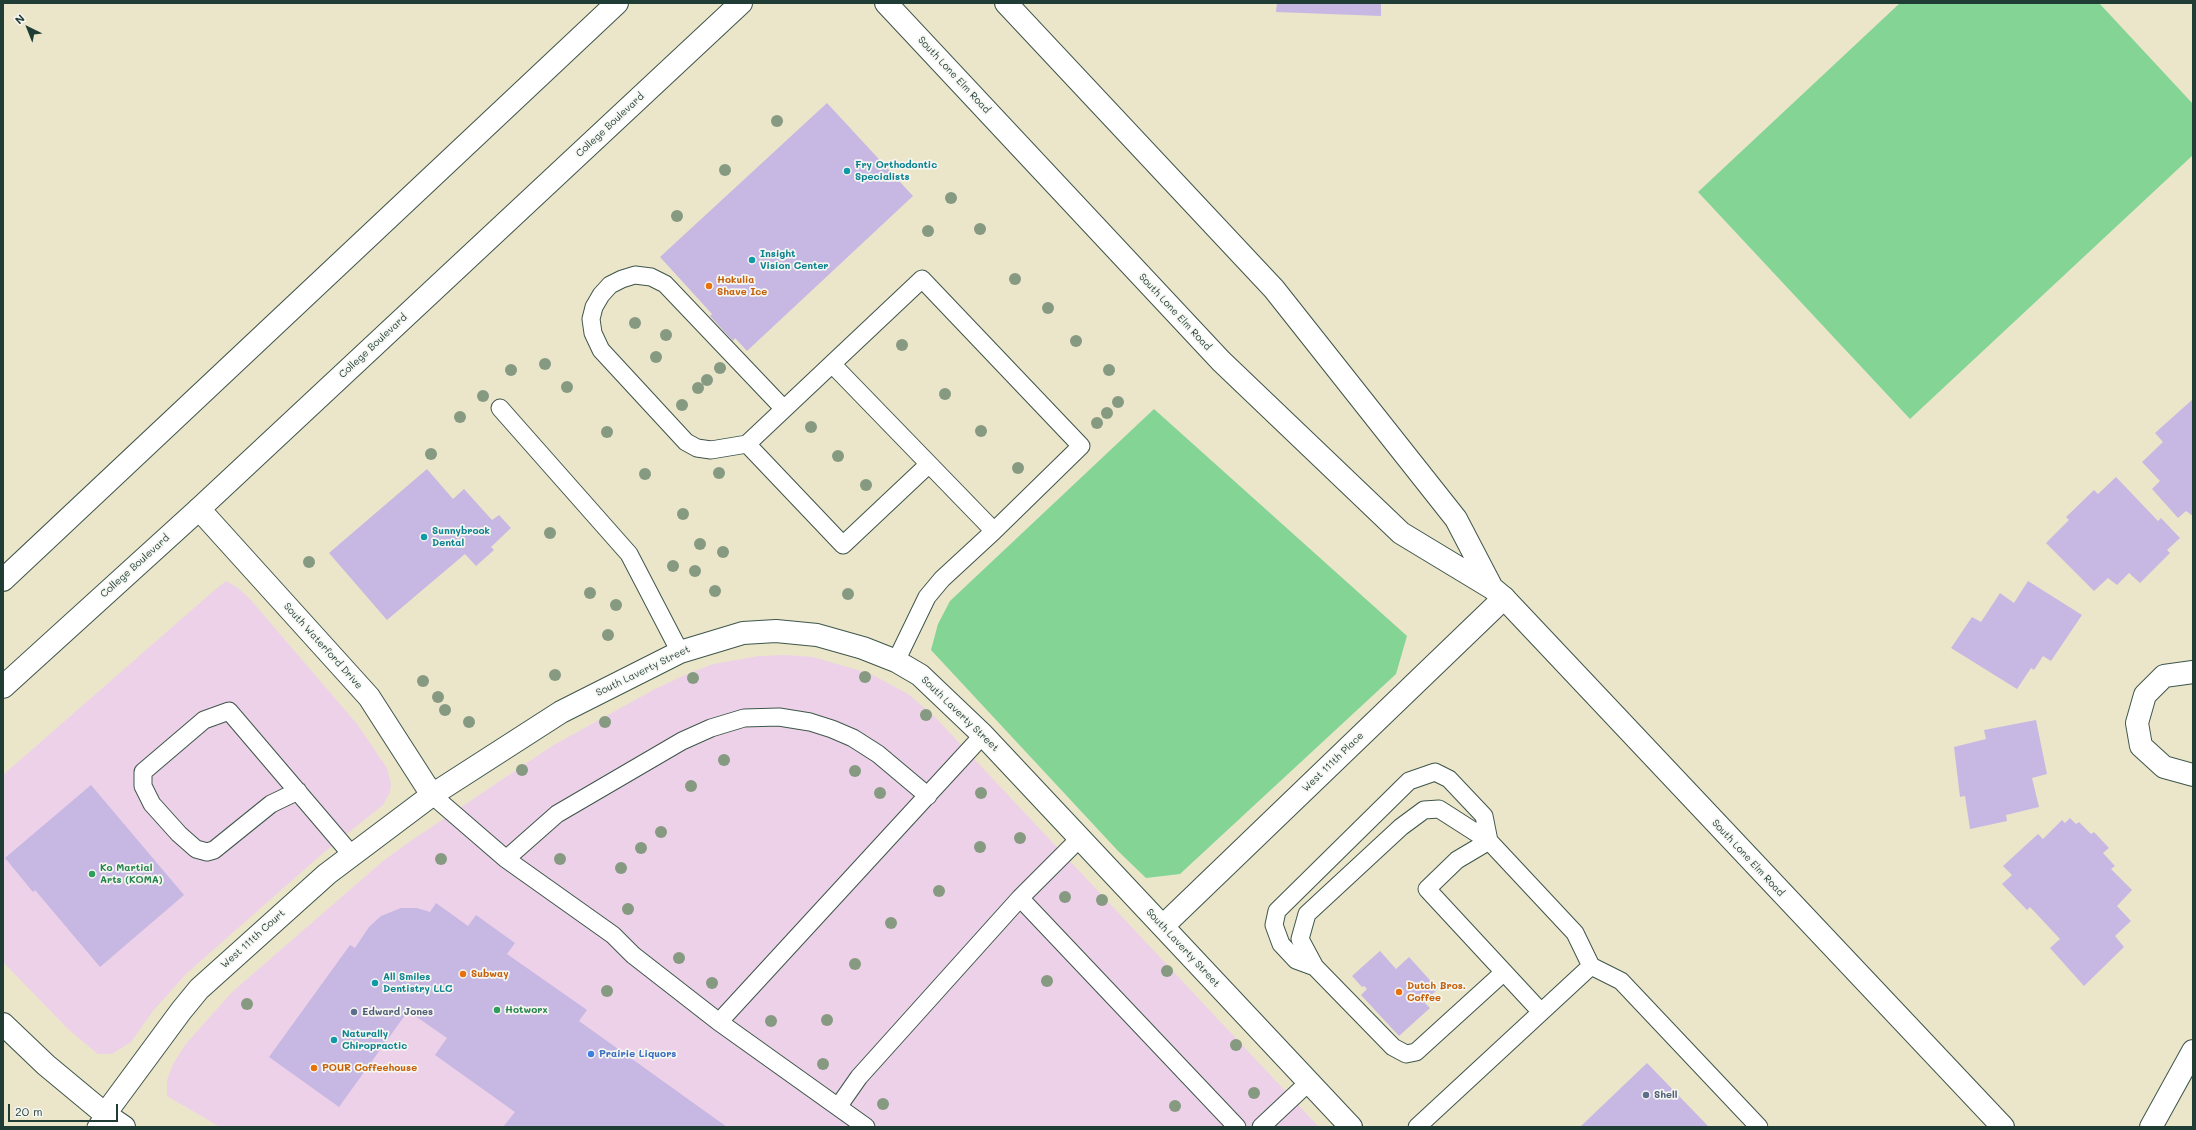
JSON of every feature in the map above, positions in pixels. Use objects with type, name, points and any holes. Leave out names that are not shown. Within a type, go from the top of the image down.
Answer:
[{"type":"street","points":[[3,580],[617,3]]},
{"type":"street","name":"College Boulevard","points":[[3,687],[199,509],[741,3]]},
{"type":"street","name":"South Lone Elm Road","points":[[886,3],[1221,361],[1401,533],[1498,593]]},
{"type":"street","name":"South Lone Elm Road","points":[[1006,3],[1274,289],[1456,519],[1498,593],[2003,1127]]},
{"type":"street","name":"South Waterford Drive","points":[[199,509],[369,697],[432,794]]},
{"type":"street","name":"West 111th Place","points":[[1163,926],[1498,593]]},
{"type":"street","name":"South Laverty Street","points":[[432,794],[561,712],[680,652],[743,633],[776,631],[817,635],[863,648],[896,661],[920,675],[983,735],[1310,1081],[1351,1127]]},
{"type":"street","points":[[2193,672],[2164,676],[2145,695],[2137,723],[2141,746],[2164,767],[2193,775]]},
{"type":"street","name":"West 111th Court","points":[[100,1121],[199,989],[271,923],[351,854],[432,794]]},
{"type":"street","points":[[3,1024],[46,1065],[100,1121],[124,1127]]},
{"type":"street","points":[[2151,1127],[2193,1051]]},
{"type":"lane","points":[[784,409],[665,284],[651,277],[635,275],[622,279],[610,285],[601,295],[594,307],[591,319],[593,333],[601,350],[686,442],[697,448],[711,450],[747,444],[922,279],[1081,446],[994,531],[942,579],[927,598],[896,661]]},
{"type":"lane","points":[[832,364],[994,531]]},
{"type":"lane","points":[[500,408],[629,554],[680,652]]},
{"type":"lane","points":[[747,444],[843,545],[929,464]]},
{"type":"lane","points":[[298,792],[271,804],[214,850],[207,852],[196,850],[179,834],[152,804],[143,786],[144,772],[204,720],[229,711],[351,854]]},
{"type":"lane","points":[[506,859],[557,814],[570,806],[682,741],[711,728],[744,718],[779,717],[810,722],[832,729],[853,738],[878,754],[928,796]]},
{"type":"lane","points":[[719,1022],[983,735]]},
{"type":"lane","points":[[1315,967],[1296,960],[1281,944],[1274,925],[1277,911],[1409,781],[1436,772],[1449,779],[1484,816],[1489,841]]},
{"type":"lane","points":[[432,794],[506,859],[613,935],[633,955],[719,1022],[866,1127]]},
{"type":"lane","points":[[1504,972],[1416,1052],[1406,1054],[1393,1047],[1315,967],[1300,939],[1307,914],[1401,827],[1424,810],[1439,809],[1489,841],[1575,933],[1591,966],[1621,981],[1759,1127]]},
{"type":"lane","points":[[838,1106],[860,1077],[1020,898],[1080,838]]},
{"type":"lane","points":[[1489,841],[1457,860],[1426,889],[1541,1012]]},
{"type":"lane","points":[[1020,898],[1237,1127]]},
{"type":"lane","points":[[1417,1127],[1591,966]]},
{"type":"lane","points":[[1261,1127],[1310,1081]]},
{"type":"shaded area","points":[[226,581],[238,588],[250,599],[357,724],[387,768],[391,784],[390,792],[383,805],[322,854],[186,974],[153,1011],[131,1042],[112,1054],[98,1054],[69,1030],[3,962],[3,775]]},
{"type":"shaded area","points":[[785,655],[813,657],[871,674],[908,694],[934,716],[1319,1127],[220,1127],[167,1096],[167,1080],[173,1064],[185,1045],[231,993],[383,861],[412,840],[552,746],[655,689],[713,664],[759,656]]},
{"type":"green space","points":[[1900,3],[2099,3],[2193,104],[2193,155],[1910,419],[1698,192]]},
{"type":"green space","points":[[1154,409],[1407,636],[1396,674],[1180,874],[1146,878],[1119,852],[931,650],[938,624],[950,601]]},
{"type":"building","points":[[1277,3],[1381,3],[1381,16],[1276,12]]},
{"type":"building","points":[[827,103],[913,196],[747,351],[735,338],[733,341],[710,316],[712,314],[660,257]]},
{"type":"building","points":[[2193,399],[2193,516],[2186,511],[2178,518],[2152,489],[2160,481],[2142,462],[2163,442],[2155,433]]},
{"type":"building","name":"Sunnybrook Dental","points":[[427,469],[453,499],[464,489],[492,520],[499,515],[511,528],[491,547],[494,550],[476,566],[465,554],[387,620],[329,553]]},
{"type":"building","points":[[2116,477],[2158,521],[2161,518],[2180,538],[2167,550],[2170,553],[2140,583],[2129,573],[2117,585],[2108,578],[2094,591],[2046,543],[2069,520],[2066,517],[2094,490],[2098,494]]},
{"type":"building","points":[[2028,581],[2082,615],[2051,661],[2043,656],[2034,670],[2031,668],[2017,689],[1951,648],[1972,617],[1981,622],[2000,593],[2014,603]]},
{"type":"building","points":[[2036,720],[2047,774],[2032,778],[2039,807],[2006,815],[2007,821],[1970,829],[1965,796],[1960,797],[1954,747],[1986,739],[1984,730]]},
{"type":"building","name":"Ko Martial Arts (KOMA)","points":[[91,785],[184,895],[100,967],[35,890],[33,892],[5,858]]},
{"type":"building","points":[[2070,818],[2076,824],[2079,822],[2091,834],[2094,832],[2109,848],[2103,853],[2115,866],[2111,869],[2132,890],[2117,906],[2131,921],[2115,936],[2124,947],[2084,986],[2050,948],[2060,939],[2030,907],[2027,910],[2002,884],[2012,875],[2003,866],[2038,834],[2043,839],[2062,820],[2065,823]]},
{"type":"building","points":[[436,903],[468,926],[476,915],[515,943],[507,954],[587,1010],[579,1021],[727,1127],[503,1127],[515,1112],[435,1055],[447,1038],[408,1011],[339,1107],[269,1057],[350,945],[355,948],[369,927],[381,916],[401,908],[417,908],[430,912]]},
{"type":"building","name":"Dutch Bros. Coffee","points":[[1380,951],[1396,969],[1409,957],[1438,989],[1424,1002],[1430,1008],[1399,1036],[1361,995],[1367,989],[1364,986],[1362,987],[1352,976]]},
{"type":"building","name":"Shell","points":[[1647,1063],[1709,1127],[1580,1127]]},
{"type":"place","name":"Fry Orthodontic Specialists","points":[[847,171]]},
{"type":"place","name":"Insight Vision Center","points":[[752,260]]},
{"type":"place","name":"Hokulia Shave Ice","points":[[709,286]]},
{"type":"place","name":"Sunnybrook Dental","points":[[424,537]]},
{"type":"place","name":"Ko Martial Arts (KOMA)","points":[[92,874]]},
{"type":"place","name":"Subway","points":[[463,974]]},
{"type":"place","name":"All Smiles Dentistry LLC","points":[[375,983]]},
{"type":"place","name":"Dutch Bros. Coffee","points":[[1399,992]]},
{"type":"place","name":"Hotworx","points":[[497,1010]]},
{"type":"place","name":"Edward Jones","points":[[354,1012]]},
{"type":"place","name":"Naturally Chiropractic","points":[[334,1040]]},
{"type":"place","name":"Prairie Liquors","points":[[591,1054]]},
{"type":"place","name":"POUR Coffeehouse","points":[[314,1068]]},
{"type":"place","name":"Shell","points":[[1646,1095]]}]
